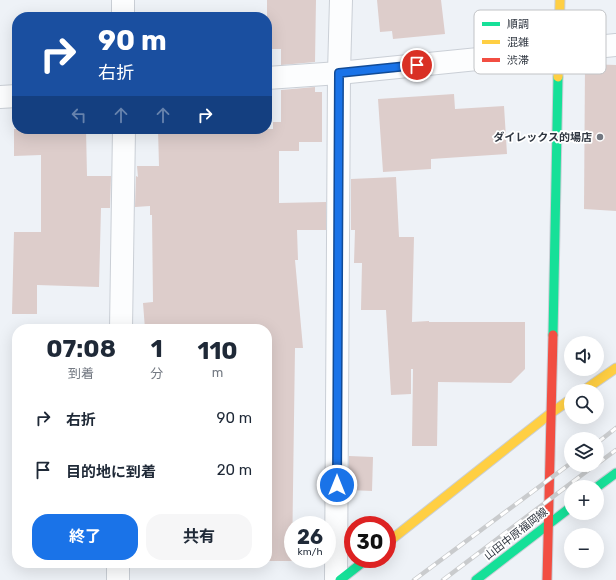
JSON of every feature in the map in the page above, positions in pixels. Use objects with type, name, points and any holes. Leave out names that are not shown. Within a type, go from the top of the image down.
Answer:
[{"type":"street","points":[[123,0],[123,12]]},
{"type":"street","points":[[336,580],[340,0]]},
{"type":"street","points":[[560,0],[560,10]]},
{"type":"street","points":[[606,46],[616,45]]},
{"type":"street","points":[[272,78],[339,73],[474,59]]},
{"type":"street","points":[[547,580],[558,74]]},
{"type":"street","points":[[0,98],[12,97]]},
{"type":"street","points":[[121,324],[124,134]]},
{"type":"street","points":[[593,384],[616,368]]},
{"type":"street","points":[[396,536],[564,404]]},
{"type":"street","points":[[604,482],[616,473]]},
{"type":"street","name":"山田中原福岡線","points":[[476,580],[564,512]]},
{"type":"street","points":[[118,568],[118,580]]},
{"type":"street","points":[[340,580],[355,568]]},
{"type":"building","points":[[267,0],[316,0],[315,62],[281,65],[281,49],[272,49],[272,12],[267,12]]},
{"type":"building","points":[[377,0],[441,0],[445,34],[393,39],[392,31],[380,32]]},
{"type":"building","name":"ダイレックス的場店","points":[[606,65],[616,65],[616,211],[584,209],[585,74],[606,74]]},
{"type":"building","points":[[315,87],[315,92],[322,92],[322,142],[299,142],[299,151],[279,151],[279,203],[326,202],[326,230],[297,230],[298,260],[295,260],[303,348],[295,348],[293,516],[284,516],[284,561],[272,561],[272,324],[145,324],[143,303],[153,302],[152,215],[150,215],[150,206],[135,207],[136,176],[138,177],[137,166],[159,166],[158,134],[272,134],[273,122],[281,122],[281,90]]},
{"type":"building","points":[[454,94],[455,109],[504,106],[507,154],[431,159],[431,169],[383,172],[378,99]]},
{"type":"building","points":[[14,134],[86,134],[87,176],[111,176],[110,208],[101,208],[99,287],[37,285],[37,314],[12,314],[14,232],[41,232],[41,155],[14,156]]},
{"type":"building","points":[[396,177],[399,237],[414,237],[412,322],[525,322],[525,369],[511,383],[438,382],[437,446],[412,446],[413,369],[411,369],[411,394],[391,395],[386,310],[361,310],[362,263],[354,263],[355,230],[351,230],[351,179]]},
{"type":"building","points":[[349,456],[373,457],[372,491],[349,490]]},
{"type":"railway","points":[[604,437],[616,428]]},
{"type":"railway","points":[[604,459],[616,450]]},
{"type":"railway","points":[[414,580],[564,468]]},
{"type":"railway","points":[[443,580],[586,472]]},
{"type":"traffic: fast","points":[[553,335],[558,77]]},
{"type":"traffic: fast","points":[[604,482],[616,473]]},
{"type":"traffic: fast","points":[[476,580],[564,512]]},
{"type":"traffic: fast","points":[[340,580],[355,568]]},
{"type":"traffic: slow","points":[[560,0],[560,10]]},
{"type":"traffic: slow","points":[[593,384],[616,368]]},
{"type":"traffic: slow","points":[[396,536],[564,404]]},
{"type":"traffic: jam","points":[[547,580],[553,335]]},
{"type":"place","name":"ダイレックス的場店","points":[[600,137]]},
{"type":"route","points":[[337,485],[339,73],[417,65]]}]
